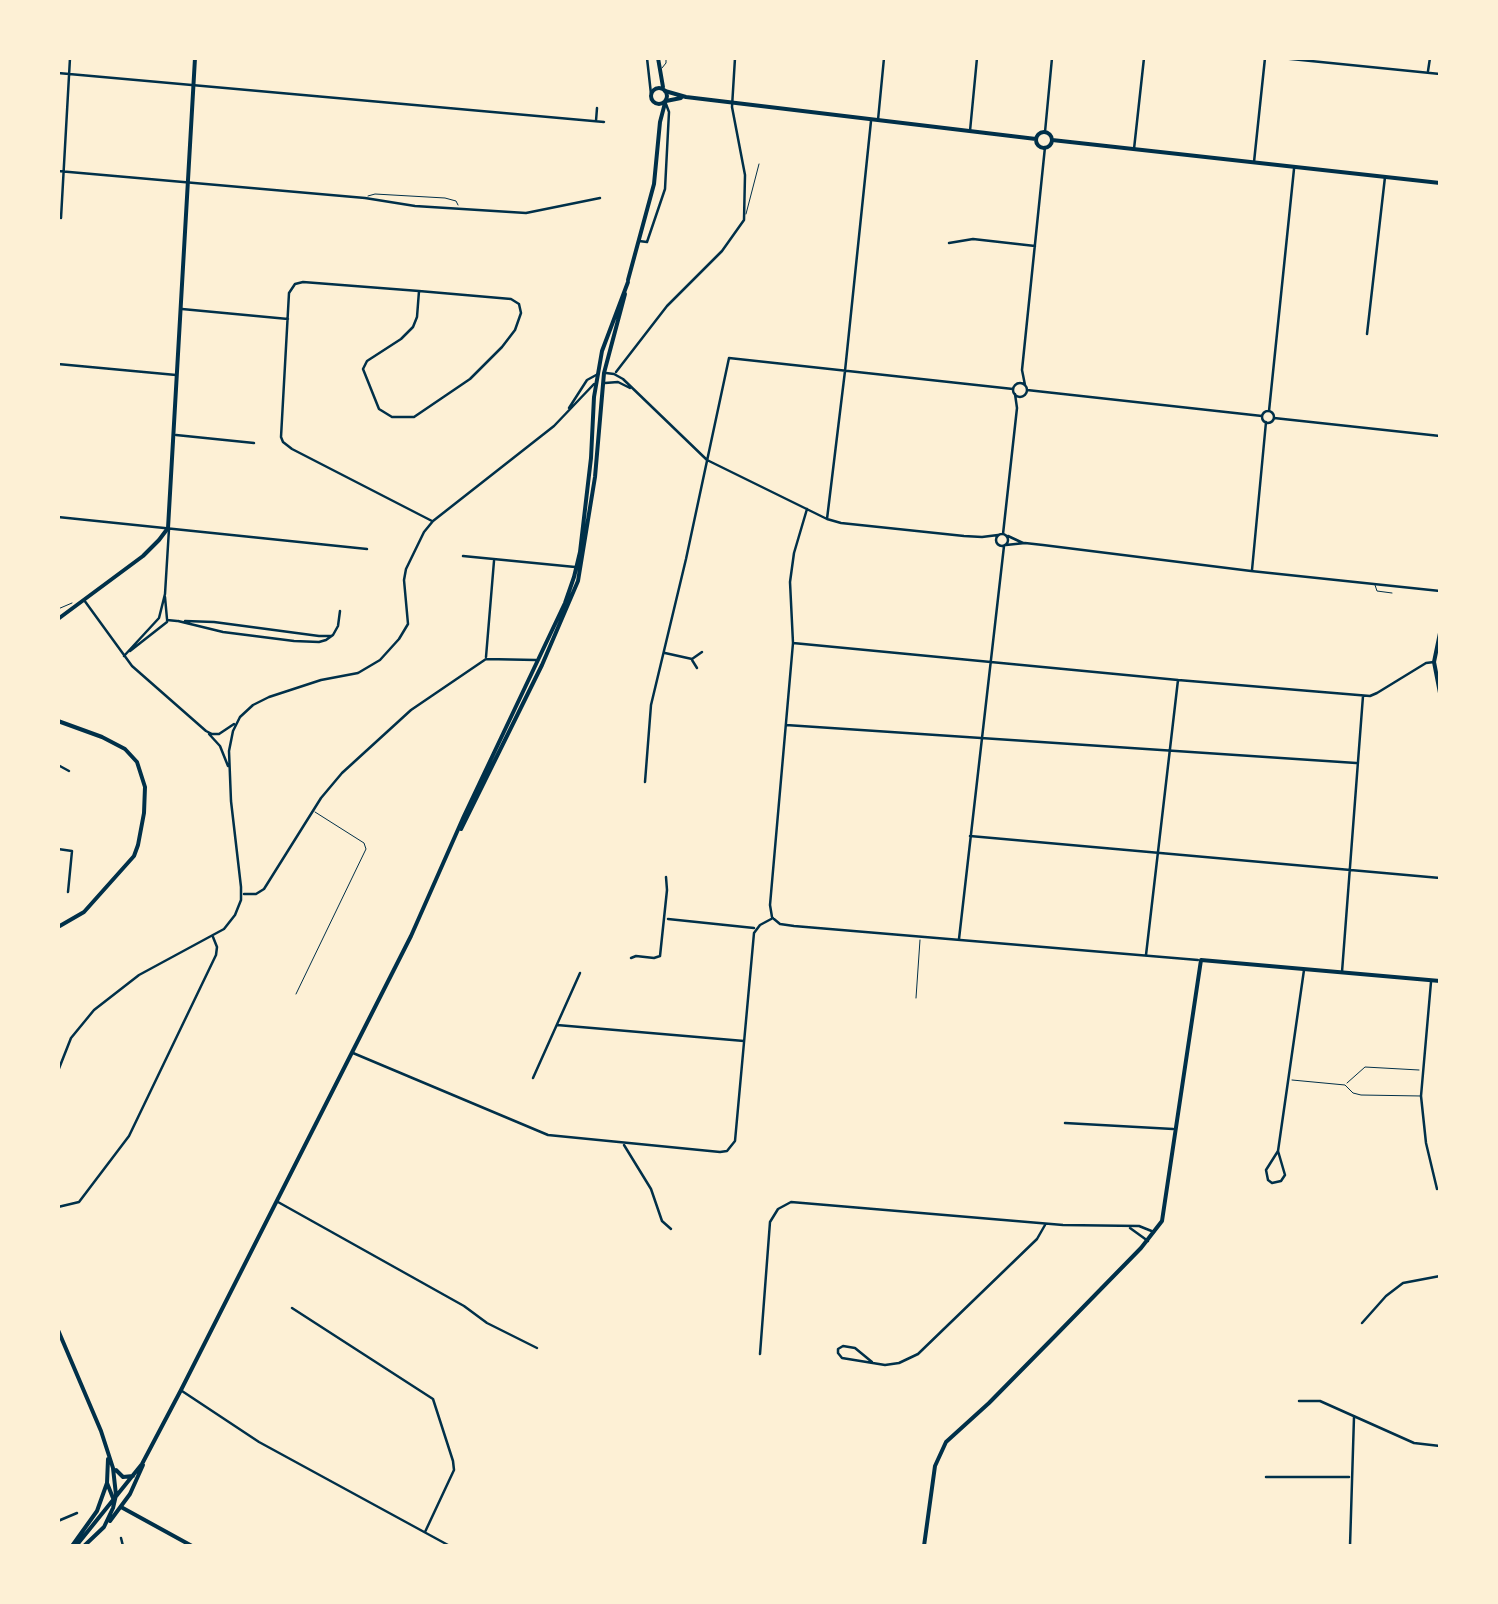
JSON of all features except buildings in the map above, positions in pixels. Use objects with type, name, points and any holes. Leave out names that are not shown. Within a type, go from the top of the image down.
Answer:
[{"type":"street","points":[[61,218],[70,58]]},
{"type":"street","points":[[124,656],[167,620],[168,528],[196,58]]},
{"type":"street","points":[[647,58],[652,102],[660,122]]},
{"type":"street","points":[[84,1546],[122,1506],[136,1484],[411,936],[571,589],[601,378],[656,171],[660,122],[668,96],[658,58]]},
{"type":"street","points":[[206,731],[219,734],[253,705],[269,697],[366,670],[390,650],[408,624],[406,569],[417,543],[433,521],[554,426],[601,378],[614,374],[667,306],[722,251],[744,217],[745,175],[733,102],[735,58]]},
{"type":"street","points":[[827,519],[884,58]]},
{"type":"street","points":[[970,131],[977,58]]},
{"type":"street","points":[[1044,132],[1052,58]]},
{"type":"street","points":[[1134,149],[1144,58]]},
{"type":"street","points":[[1254,164],[1265,58]]},
{"type":"street","points":[[1281,58],[1440,74]]},
{"type":"street","points":[[1428,73],[1430,58]]},
{"type":"street","points":[[652,92],[659,70]]},
{"type":"street","points":[[58,73],[604,122]]},
{"type":"street","points":[[652,92],[658,88],[686,97],[1036,139]]},
{"type":"street","points":[[652,102],[658,105],[686,97]]},
{"type":"street","points":[[639,240],[647,242],[662,204],[669,112],[665,102]]},
{"type":"street","points":[[596,121],[597,108]]},
{"type":"street","points":[[1044,132],[1052,140],[1045,147],[1036,139],[1044,132]]},
{"type":"street","points":[[1052,140],[1440,184]]},
{"type":"street","points":[[958,940],[1018,408],[1015,389],[1022,370],[1045,147]]},
{"type":"street","points":[[645,782],[650,705],[729,358],[1262,416],[1269,411],[1294,167]]},
{"type":"street","points":[[58,171],[365,198],[414,206],[536,213],[600,198]]},
{"type":"street","points":[[1367,334],[1385,177]]},
{"type":"street","points":[[645,218],[655,220]]},
{"type":"street","points":[[948,243],[973,240],[1035,246]]},
{"type":"street","points":[[419,292],[413,328],[364,366],[364,375],[379,408],[392,417],[414,416],[470,379],[515,330],[521,312],[519,304],[511,299],[419,292],[297,283],[289,291],[280,430],[282,442],[433,521]]},
{"type":"street","points":[[181,309],[288,319]]},
{"type":"street","points":[[58,364],[178,375]]},
{"type":"street","points":[[1018,408],[1026,388],[1022,370]]},
{"type":"street","points":[[614,374],[623,378],[707,460],[827,519],[982,537],[1003,535],[1024,543]]},
{"type":"street","points":[[566,414],[589,377],[632,389]]},
{"type":"street","points":[[454,842],[542,665],[578,581],[595,477],[601,378]]},
{"type":"street","points":[[1015,389],[1024,396]]},
{"type":"street","points":[[1269,411],[1274,418]]},
{"type":"street","points":[[1252,572],[1266,422],[1262,416]]},
{"type":"street","points":[[1266,422],[1274,418],[1440,436]]},
{"type":"street","points":[[174,435],[254,442]]},
{"type":"street","points":[[806,509],[790,571],[794,643],[770,904],[773,918],[780,924],[1440,982]]},
{"type":"street","points":[[58,518],[367,549]]},
{"type":"street","points":[[58,619],[143,556],[168,528]]},
{"type":"street","points":[[1001,544],[1008,541],[1003,535]]},
{"type":"street","points":[[982,537],[1001,544],[1024,543],[1440,591]]},
{"type":"street","points":[[463,556],[576,567]]},
{"type":"street","points":[[486,658],[494,558]]},
{"type":"street","points":[[124,656],[159,618],[165,594]]},
{"type":"street","points":[[83,599],[132,666],[206,731],[222,751],[229,772]]},
{"type":"street","points":[[178,621],[223,632],[323,641],[338,626],[340,611]]},
{"type":"street","points":[[167,620],[220,622],[332,636]]},
{"type":"street","points":[[1440,633],[1434,662],[1440,694]]},
{"type":"street","points":[[794,643],[1363,695],[1378,694],[1423,664],[1434,662]]},
{"type":"street","points":[[664,653],[692,659],[702,652]]},
{"type":"street","points":[[241,894],[256,894],[264,889],[312,810],[342,772],[410,710],[486,658],[538,660]]},
{"type":"street","points":[[692,659],[697,668]]},
{"type":"street","points":[[1146,956],[1178,680]]},
{"type":"street","points":[[1342,973],[1363,695]]},
{"type":"street","points":[[58,1072],[77,1029],[105,1000],[139,975],[213,936],[233,919],[241,894],[229,772],[231,737],[240,717]]},
{"type":"street","points":[[58,720],[124,749],[137,762],[145,787],[142,825],[134,856],[84,912],[58,927]]},
{"type":"street","points":[[786,725],[1356,762]]},
{"type":"street","points":[[58,765],[68,771]]},
{"type":"street","points":[[970,836],[1440,878]]},
{"type":"street","points":[[58,849],[72,851],[68,892]]},
{"type":"street","points":[[631,958],[660,956],[666,877]]},
{"type":"street","points":[[667,883],[676,882]]},
{"type":"street","points":[[665,919],[756,928],[773,918]]},
{"type":"street","points":[[352,1052],[557,1138],[728,1151],[735,1141],[756,928]]},
{"type":"street","points":[[58,1207],[79,1202],[129,1136],[216,955],[213,936]]},
{"type":"street","points":[[634,948],[636,956]]},
{"type":"street","points":[[924,1546],[935,1466],[950,1437],[989,1404],[1148,1241],[1164,1217],[1201,960]]},
{"type":"street","points":[[1278,1151],[1266,1170],[1272,1182],[1281,1181],[1285,1175],[1278,1151],[1304,970]]},
{"type":"street","points":[[533,1078],[580,973]]},
{"type":"street","points":[[1431,981],[1421,1096],[1428,1160],[1436,1188]]},
{"type":"street","points":[[556,1025],[744,1042]]},
{"type":"street","points":[[1065,1123],[1177,1129]]},
{"type":"street","points":[[623,1144],[651,1188],[660,1223],[672,1229]]},
{"type":"street","points":[[276,1202],[537,1348]]},
{"type":"street","points":[[760,1354],[770,1222],[773,1214],[791,1202],[1045,1224],[1146,1227],[1156,1232]]},
{"type":"street","points":[[872,1362],[855,1348],[844,1346],[838,1350],[842,1358],[892,1365],[918,1354],[1037,1240],[1045,1224]]},
{"type":"street","points":[[1129,1227],[1148,1241]]},
{"type":"street","points":[[1362,1323],[1403,1283],[1440,1276]]},
{"type":"street","points":[[292,1308],[433,1398],[454,1470],[425,1532]]},
{"type":"street","points":[[58,1330],[111,1462],[115,1500],[104,1527]]},
{"type":"street","points":[[181,1390],[260,1442],[448,1545]]},
{"type":"street","points":[[1299,1401],[1320,1401],[1414,1443],[1440,1446]]},
{"type":"street","points":[[1350,1546],[1354,1416]]},
{"type":"street","points":[[107,1450],[107,1483],[115,1500],[187,1545]]},
{"type":"street","points":[[74,1546],[147,1456]]},
{"type":"street","points":[[111,1462],[120,1476],[134,1475]]},
{"type":"street","points":[[1266,1477],[1351,1477]]},
{"type":"street","points":[[74,1546],[97,1511],[107,1483]]},
{"type":"street","points":[[58,1521],[77,1513]]},
{"type":"street","points":[[121,1538],[123,1546]]},
{"type":"lane","points":[[659,70],[666,58]]},
{"type":"lane","points":[[744,217],[758,164]]},
{"type":"lane","points":[[365,198],[374,194],[445,198],[458,202],[458,209]]},
{"type":"lane","points":[[1375,583],[1377,591],[1392,593]]},
{"type":"lane","points":[[58,609],[70,603],[74,606]]},
{"type":"lane","points":[[296,994],[366,849],[364,843],[312,810]]},
{"type":"lane","points":[[916,998],[920,937]]},
{"type":"lane","points":[[1344,1085],[1365,1067],[1422,1070]]},
{"type":"lane","points":[[1288,1080],[1344,1085],[1361,1095],[1421,1096]]}]
